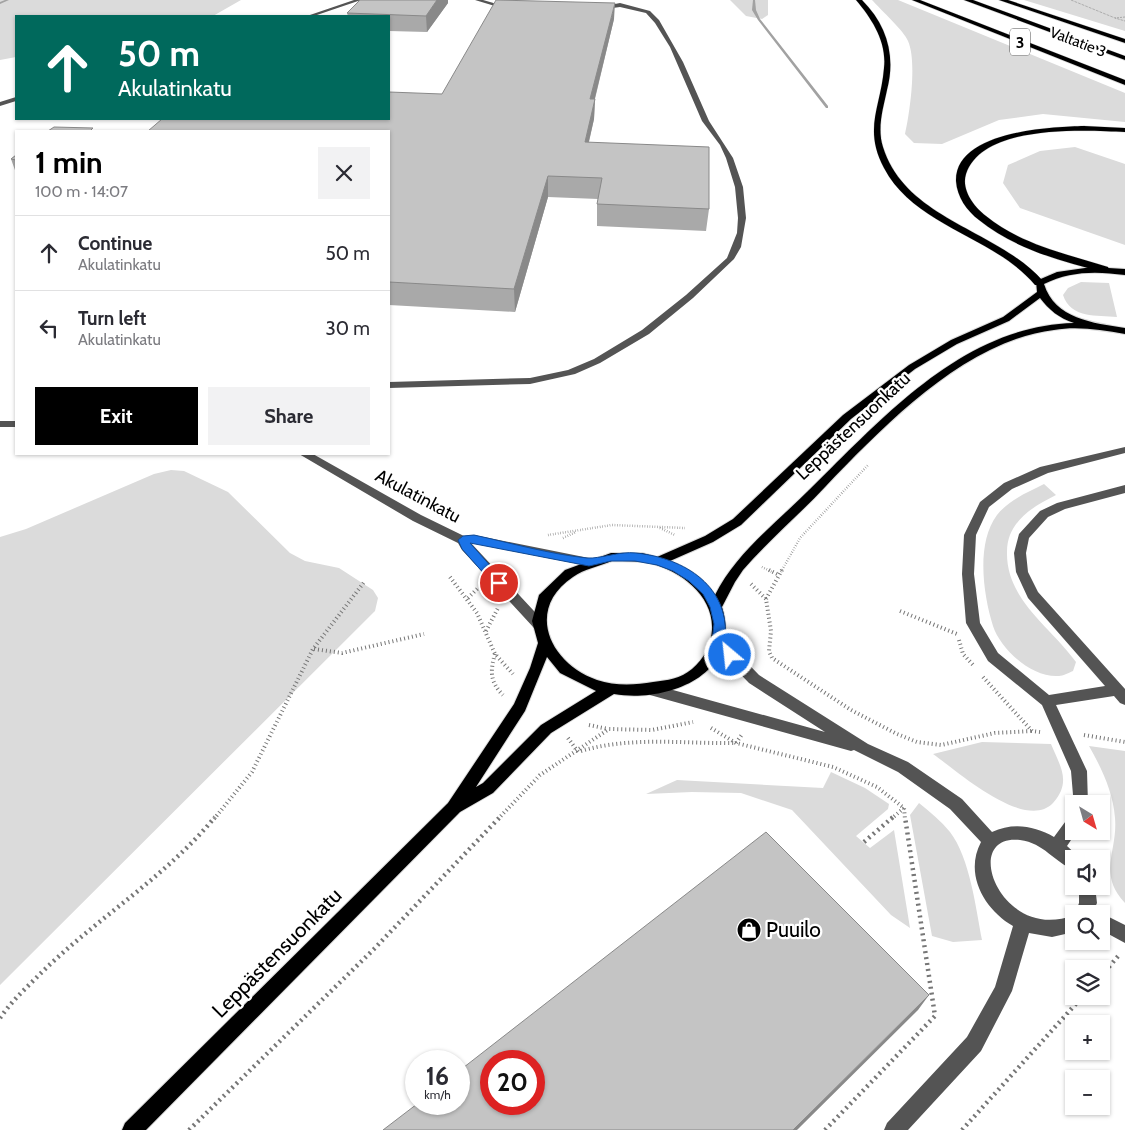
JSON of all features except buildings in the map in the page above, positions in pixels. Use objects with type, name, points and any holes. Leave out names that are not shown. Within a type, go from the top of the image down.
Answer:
[{"type":"highway","points":[[858,0],[875,20],[886,49],[888,67],[875,129],[880,149],[888,167],[902,185],[941,219],[1021,264],[1040,288]]},
{"type":"highway","name":"3","points":[[915,0],[1125,83]]},
{"type":"highway","name":"Valtatie 3","points":[[966,0],[1125,58]]},
{"type":"highway","points":[[1002,0],[1125,41]]},
{"type":"highway","points":[[1104,269],[1033,245],[983,219],[964,198],[961,178],[968,160],[976,152],[1002,139],[1018,134],[1068,129],[1125,130]]},
{"type":"main road","name":"Leppästensuonkatu","points":[[659,561],[699,544],[737,522],[847,417],[890,383],[912,367],[954,342],[1006,319],[1040,288],[1065,272],[1083,269],[1104,269],[1125,272]]},
{"type":"main road","points":[[1040,288],[1054,308],[1068,318],[1088,325],[1125,331]]},
{"type":"main road","name":"Leppästensuonkatu","points":[[716,606],[730,580],[757,548],[896,410],[929,383],[974,356],[1029,332],[1048,327],[1088,325]]},
{"type":"main road","points":[[619,557],[635,557],[659,561],[677,568],[694,578],[707,591],[716,606],[720,624],[718,642],[710,659],[696,674],[677,684],[655,691],[632,693],[609,690],[588,684],[569,673],[554,660],[544,644],[539,624],[542,603],[553,585],[569,572],[589,562],[619,557]]},
{"type":"main road","name":"Leppästensuonkatu","points":[[132,1130],[454,808],[505,731],[528,689],[542,656],[544,644]]},
{"type":"main road","name":"Leppästensuonkatu","points":[[454,808],[488,788],[546,729],[609,690]]},
{"type":"street","points":[[313,15],[359,0]]},
{"type":"street","points":[[477,0],[496,6],[520,9]]},
{"type":"street","points":[[390,385],[531,380],[569,372],[593,363],[627,344],[680,306],[730,259],[736,250],[740,241],[742,205],[734,170],[723,145],[706,123],[678,56],[648,12],[620,5],[587,10]]},
{"type":"street","points":[[0,104],[15,99]]},
{"type":"street","points":[[0,424],[15,424]]},
{"type":"street","points":[[1080,795],[1079,771],[1047,701],[993,657],[973,622],[968,574],[970,535],[984,505],[1008,486],[1044,470],[1125,450]]},
{"type":"street","name":"Akulatinkatu","points":[[306,455],[417,518],[463,540],[474,539],[589,562]]},
{"type":"street","points":[[1120,694],[1033,595],[1022,572],[1020,553],[1023,537],[1044,514],[1061,506],[1125,490]]},
{"type":"street","name":"Akulatinkatu","points":[[463,540],[466,547],[539,624]]},
{"type":"street","points":[[718,642],[754,679],[863,748],[903,767],[956,804],[991,842]]},
{"type":"street","points":[[655,691],[863,748]]},
{"type":"street","points":[[1047,701],[1120,694]]},
{"type":"street","points":[[1065,854],[1057,847],[1036,836],[1016,833],[1000,836],[987,844],[981,858],[981,874],[989,892],[1003,910],[1023,923],[1045,929],[1065,928]]},
{"type":"street","points":[[1057,847],[1065,836]]},
{"type":"street","points":[[894,1130],[974,1044],[1003,991],[1023,923]]},
{"type":"street","points":[[1110,926],[1125,934]]},
{"type":"path","points":[[1070,0],[1125,21]]},
{"type":"path","points":[[1115,18],[1125,17]]},
{"type":"path","points":[[870,463],[800,538],[766,599],[770,632],[769,650],[772,658],[817,689],[899,735],[935,745],[993,733],[1032,731]]},
{"type":"path","points":[[538,553],[578,530],[612,525],[660,528],[699,544]]},
{"type":"path","points":[[737,572],[766,599]]},
{"type":"path","points":[[450,577],[468,598],[486,631],[495,654],[528,689]]},
{"type":"path","points":[[0,1018],[9,1005],[69,945],[193,844],[252,772],[313,649],[365,581]]},
{"type":"path","points":[[486,631],[506,590]]},
{"type":"path","points":[[313,649],[342,653],[424,634]]},
{"type":"path","points":[[565,716],[578,722],[609,729]]},
{"type":"path","points":[[695,721],[701,724]]},
{"type":"path","points":[[707,726],[736,743],[833,767],[877,787],[904,808],[911,868],[930,970],[935,1016],[825,1130]]},
{"type":"path","points":[[189,1130],[374,949],[540,775],[578,752],[597,745],[629,741],[706,745],[736,743]]},
{"type":"path","points":[[864,842],[904,808]]},
{"type":"path","points":[[1110,966],[1125,948]]},
{"type":"path","points":[[962,1130],[1075,1005]]},
{"type":"shaded area","points":[[0,0],[241,0],[215,15],[15,15],[15,57],[0,60]]},
{"type":"shaded area","points":[[730,0],[768,0],[768,15],[762,19],[746,16]]},
{"type":"shaded area","points":[[872,0],[898,0],[1125,93],[1125,122],[1043,114],[999,120],[942,144],[914,143],[905,134],[912,87],[911,50],[906,37]]},
{"type":"shaded area","points":[[1024,0],[1125,0],[1125,31]]},
{"type":"shaded area","points":[[1075,147],[1125,164],[1125,245],[1020,208],[1003,183],[1008,165],[1040,151]]},
{"type":"shaded area","points":[[1081,282],[1109,283],[1117,317],[1085,314],[1072,308],[1063,295],[1068,288]]},
{"type":"shaded area","points":[[171,470],[184,471],[228,492],[290,553],[305,561],[339,568],[373,590],[378,598],[375,611],[0,985],[0,537],[26,529],[154,474]]},
{"type":"shaded area","points":[[1044,484],[1056,495],[1030,510],[1016,524],[1008,541],[1007,552],[1009,569],[1014,585],[1022,599],[1076,662],[1073,671],[1059,676],[1038,672],[1019,661],[1010,653],[993,626],[984,584],[984,554],[990,526],[997,515],[1013,501]]},
{"type":"shaded area","points":[[982,742],[1051,744],[1061,767],[1063,781],[1059,795],[1053,803],[1041,810],[1026,810],[1009,805],[974,785],[933,754]]},
{"type":"shaded area","points":[[1089,746],[1125,751],[1125,903],[1112,882],[1110,872],[1115,818],[1112,799],[1102,772]]},
{"type":"shaded area","points":[[831,772],[865,788],[889,804],[888,809],[856,836],[870,848],[894,830],[910,928],[891,915],[792,810],[741,793],[692,792],[646,794],[677,780],[823,788]]},
{"type":"shaded area","points":[[919,803],[950,832],[963,855],[975,899],[982,940],[953,942],[932,936],[910,815]]},
{"type":"waterway","points":[[0,3],[8,0]]},
{"type":"waterway","points":[[754,0],[754,10],[759,19],[827,107]]},
{"type":"place","name":"Puuilo","points":[[749,930]]},
{"type":"route","points":[[499,583],[466,547],[463,540],[474,539],[589,562],[611,557],[635,557],[659,561],[677,568],[694,578],[707,591],[716,606],[720,624],[718,642],[730,655]]}]
